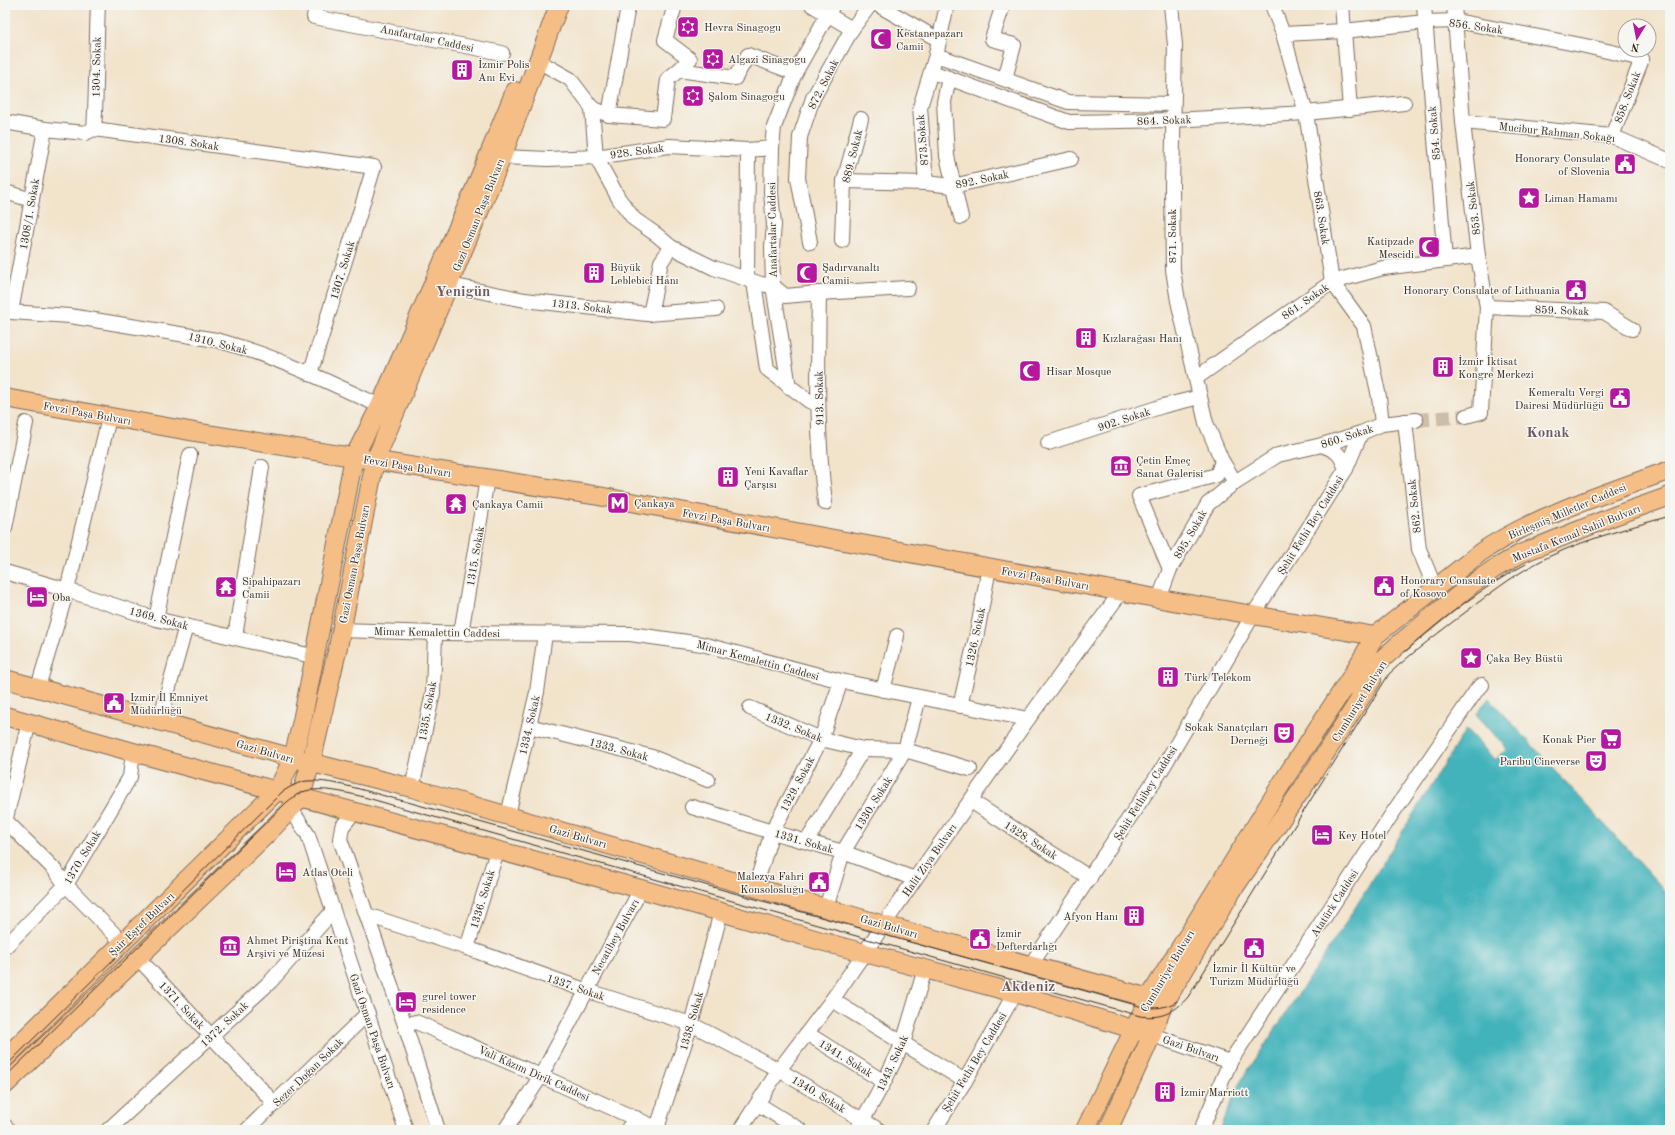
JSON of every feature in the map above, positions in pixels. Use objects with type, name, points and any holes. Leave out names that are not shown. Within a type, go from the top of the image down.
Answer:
[{"type":"main road","name":"Gazi Osman Paşa Bulvarı","points":[[277,791],[293,758],[316,657],[339,526],[354,457],[380,406],[478,181],[531,52],[547,5]]},
{"type":"main road","name":"Gazi Osman Paşa Bulvarı","points":[[296,803],[311,763],[341,630],[375,461],[424,341],[450,285],[502,156],[559,5]]},
{"type":"main road","name":"Fevzi Paşa Bulvarı","points":[[5,398],[109,418],[622,501],[1159,599],[1375,636]]},
{"type":"main road","name":"Birleşmiş Milletler Caddesi","points":[[1375,636],[1481,552],[1518,530],[1593,499],[1670,470]]},
{"type":"main road","points":[[1354,674],[1385,643],[1484,563],[1541,533],[1670,484]]},
{"type":"main road","name":"Mustafa Kemal Sahil Bulvarı","points":[[1392,651],[1472,584],[1520,554],[1614,516],[1670,496]]},
{"type":"main road","name":"Cumhuriyet Bulvarı","points":[[1085,1130],[1149,998],[1287,775],[1354,674],[1375,636]]},
{"type":"main road","name":"Cumhuriyet Bulvarı","points":[[1108,1130],[1152,1035],[1162,1008],[1175,985],[1232,891],[1311,776],[1392,651]]},
{"type":"main road","name":"Gazi Bulvarı","points":[[5,679],[311,763],[412,788],[884,926],[1149,998]]},
{"type":"main road","points":[[5,716],[277,791],[296,803],[354,812],[641,889],[1015,993],[1152,1035]]},
{"type":"main road","name":"Şair Eşref Bulvarı","points":[[5,1058],[277,791]]},
{"type":"main road","points":[[5,1085],[138,958],[296,803]]},
{"type":"main road","points":[[1149,998],[1175,985]]},
{"type":"street","name":"1304. Sokak","points":[[94,129],[97,83],[95,67],[98,5]]},
{"type":"street","points":[[538,61],[570,79],[592,108],[609,115],[663,119],[668,79],[680,70],[690,59],[665,40],[675,5]]},
{"type":"street","points":[[812,5],[830,9],[852,28]]},
{"type":"street","name":"872. Sokak","points":[[810,242],[798,178],[800,137],[813,98],[852,28],[870,5]]},
{"type":"street","points":[[878,5],[939,40],[936,55],[1068,102],[1173,104]]},
{"type":"street","name":"873.Sokak","points":[[926,183],[920,107],[932,72],[947,5]]},
{"type":"street","points":[[1003,5],[992,39],[1014,45],[1005,79]]},
{"type":"street","name":"871. Sokak","points":[[1171,5],[1175,44],[1173,104],[1173,270],[1178,302],[1206,423],[1222,461],[1235,482]]},
{"type":"street","name":"863. Sokak","points":[[1272,5],[1283,34],[1306,113],[1332,282],[1364,326],[1379,397],[1382,424]]},
{"type":"street","points":[[1342,5],[1350,109]]},
{"type":"street","name":"854. Sokak","points":[[1424,5],[1445,260]]},
{"type":"street","name":"853. Sokak","points":[[1454,5],[1463,122],[1478,256],[1487,307],[1482,412],[1466,416]]},
{"type":"street","points":[[609,115],[628,6]]},
{"type":"street","name":"Anafartalar Caddesi","points":[[592,108],[596,157],[618,199],[634,219],[671,247],[714,268],[761,284],[773,286],[772,247],[774,225],[771,192],[774,127],[795,73],[830,9]]},
{"type":"street","name":"Anafartalar Caddesi","points":[[315,11],[351,23],[502,54]]},
{"type":"street","name":"856. Sokak","points":[[1283,34],[1344,31],[1425,22],[1456,21],[1581,45],[1642,59]]},
{"type":"street","points":[[680,70],[735,78],[748,55],[795,73]]},
{"type":"street","name":"858. Sokak","points":[[1612,136],[1642,59]]},
{"type":"street","name":"864. Sokak","points":[[932,72],[1069,122],[1173,120],[1306,113],[1404,103]]},
{"type":"street","points":[[949,78],[944,102],[947,156],[961,216]]},
{"type":"street","name":"889. Sokak","points":[[842,241],[844,181],[861,119]]},
{"type":"street","name":"1308. Sokak","points":[[5,122],[44,129],[85,133],[94,129],[374,167]]},
{"type":"street","name":"Mucibur Rahman Sokağı","points":[[1463,122],[1612,136],[1670,161]]},
{"type":"street","name":"1308/1. Sokak","points":[[44,129],[11,312],[70,316]]},
{"type":"street","name":"928. Sokak","points":[[502,156],[548,159],[596,157],[669,146],[748,150],[772,148]]},
{"type":"street","points":[[748,150],[751,280],[767,369],[809,401],[818,404]]},
{"type":"street","name":"892. Sokak","points":[[844,181],[926,183],[953,186],[1071,159]]},
{"type":"street","name":"1307. Sokak","points":[[310,374],[374,167]]},
{"type":"street","points":[[5,192],[32,200]]},
{"type":"street","points":[[650,314],[661,262],[671,247]]},
{"type":"street","name":"861. Sokak","points":[[1196,378],[1332,282],[1383,268],[1478,256]]},
{"type":"street","name":"1313. Sokak","points":[[450,285],[525,300],[650,314],[716,309]]},
{"type":"street","points":[[773,286],[785,296],[908,288]]},
{"type":"street","points":[[773,286],[789,387]]},
{"type":"street","name":"913. Sokak","points":[[819,293],[818,404],[821,472],[825,503]]},
{"type":"street","name":"859. Sokak","points":[[1487,307],[1604,312],[1632,329]]},
{"type":"street","name":"1310. Sokak","points":[[70,316],[216,340],[239,346],[310,374],[380,406]]},
{"type":"street","name":"902. Sokak","points":[[1048,443],[1163,406],[1200,397]]},
{"type":"street","points":[[38,688],[67,590],[109,418]]},
{"type":"street","name":"860. Sokak","points":[[1278,455],[1322,445],[1361,433],[1382,424],[1411,421]]},
{"type":"street","name":"862. Sokak","points":[[1411,421],[1419,549],[1435,588]]},
{"type":"street","points":[[5,528],[26,422]]},
{"type":"street","name":"Şehit Fethi Bey Caddesi","points":[[1253,615],[1346,468],[1361,433]]},
{"type":"street","points":[[1322,445],[1335,450],[1341,456],[1346,468]]},
{"type":"street","points":[[156,619],[190,455]]},
{"type":"street","name":"895. Sokak","points":[[1159,599],[1170,569],[1208,504],[1235,482],[1278,455]]},
{"type":"street","points":[[1170,569],[1139,496],[1217,475],[1222,461]]},
{"type":"street","points":[[235,637],[262,467]]},
{"type":"street","name":"1315. Sokak","points":[[461,633],[487,479]]},
{"type":"street","name":"1326. Sokak","points":[[960,706],[977,633],[989,568]]},
{"type":"street","name":"1369. Sokak","points":[[5,572],[67,590],[156,619],[316,657]]},
{"type":"street","name":"Halit Ziya Bulvarı","points":[[740,1130],[779,1070],[808,1034],[915,879],[1120,592]]},
{"type":"street","name":"Şehit Fethibey Caddesi","points":[[1030,966],[1162,769],[1253,615]]},
{"type":"street","points":[[162,712],[186,626]]},
{"type":"street","name":"Mimar Kemalettin Caddesi","points":[[341,630],[435,633],[630,634],[702,644],[841,681],[1028,719]]},
{"type":"street","name":"1335. Sokak","points":[[412,788],[432,693],[435,633]]},
{"type":"street","name":"1334. Sokak","points":[[508,815],[537,692],[545,634]]},
{"type":"street","points":[[883,690],[897,636]]},
{"type":"street","name":"1329. Sokak","points":[[755,888],[772,832],[821,739],[841,681]]},
{"type":"street","name":"Atatürk Caddesi","points":[[1201,1130],[1230,1062],[1390,817],[1478,688],[1482,686]]},
{"type":"street","name":"1330. Sokak","points":[[826,908],[843,852],[906,750],[919,698]]},
{"type":"street","name":"1332. Sokak","points":[[750,708],[821,739],[863,749],[906,750],[970,769]]},
{"type":"street","points":[[29,722],[6,822],[54,869],[66,885],[122,942]]},
{"type":"street","name":"1333. Sokak","points":[[529,726],[652,758],[708,780]]},
{"type":"street","points":[[807,841],[863,749]]},
{"type":"street","name":"1370. Sokak","points":[[5,947],[66,885],[130,777],[133,752]]},
{"type":"street","name":"1328. Sokak","points":[[971,801],[1090,878]]},
{"type":"street","name":"Gazi Osman Paşa Bulvarı","points":[[296,803],[405,1125]]},
{"type":"street","name":"1331. Sokak","points":[[692,806],[772,832],[843,852],[915,879]]},
{"type":"street","points":[[354,812],[342,826],[340,839],[405,1025],[438,1130]]},
{"type":"street","name":"1336. Sokak","points":[[466,948],[497,850]]},
{"type":"street","name":"Necatibey Bulvarı","points":[[505,1130],[541,1076],[585,990],[641,889]]},
{"type":"street","name":"1372. Sokak","points":[[108,1130],[271,981],[332,912]]},
{"type":"street","name":"1338. Sokak","points":[[659,1129],[691,1024],[721,912]]},
{"type":"street","name":"1337. Sokak","points":[[367,915],[585,990],[691,1024],[779,1070]]},
{"type":"street","name":"1371. Sokak","points":[[138,958],[275,1104]]},
{"type":"street","name":"1343. Sokak","points":[[860,1125],[884,1082],[903,1042],[925,969]]},
{"type":"street","name":"Şehit Fethi Bey Caddesi","points":[[934,1130],[965,1081],[1015,993]]},
{"type":"street","points":[[832,1000],[965,1081]]},
{"type":"street","name":"Sezer Doğan Sokak","points":[[247,1130],[368,1013]]},
{"type":"street","name":"Vali Kâzım Dirik Caddesi","points":[[405,1025],[416,1022],[659,1129]]},
{"type":"street","name":"1341. Sokak","points":[[808,1034],[884,1082]]},
{"type":"street","name":"Gazi Bulvarı","points":[[1152,1035],[1230,1062]]},
{"type":"street","name":"1340. Sokak","points":[[779,1070],[860,1125],[879,1130]]},
{"type":"street","points":[[758,1104],[800,1130]]},
{"type":"street","points":[[627,1130],[636,1118]]},
{"type":"street","points":[[392,1130],[405,1125]]},
{"type":"street","points":[[5,1126],[9,1130]]},
{"type":"water","points":[[1489,698],[1670,896],[1670,1130],[1220,1130],[1239,1084],[1345,924],[1466,729],[1495,760],[1507,749],[1476,714]]},
{"type":"tunnel","points":[[1416,420],[1466,416]]},
{"type":"tram line","points":[[5,1077],[287,802],[302,792],[313,790],[354,794],[1140,1016],[1154,1017],[1167,1014],[1183,1003],[1188,997],[1389,674],[1428,641],[1524,570],[1565,549],[1617,531],[1670,516]]},
{"type":"tram line","points":[[1405,652],[1478,593],[1526,564]]},
{"type":"tram line","points":[[5,1067],[282,792],[297,784],[307,781],[329,782],[356,788],[1143,1007],[1161,1007],[1177,1001]]},
{"type":"place","name":"Hevra Sinagogu","points":[[688,27]]},
{"type":"place","name":"Kestanepazarı Camii","points":[[881,39]]},
{"type":"place","name":"Algazi Sinagogu","points":[[713,59]]},
{"type":"place","name":"İzmir Polis Anı Evi","points":[[462,70]]},
{"type":"place","name":"Şalom Sinagogu","points":[[693,96]]},
{"type":"place","name":"Honorary Consulate of Slovenia","points":[[1625,164]]},
{"type":"place","name":"Liman Hamamı","points":[[1529,198]]},
{"type":"place","name":"Katipzade Mescidi","points":[[1429,247]]},
{"type":"place","name":"Büyük Leblebici Hanı","points":[[594,273]]},
{"type":"place","name":"Şadırvanaltı Camii","points":[[807,273]]},
{"type":"place","name":"Honorary Consulate of Lithuania","points":[[1576,290]]},
{"type":"place","name":"Kızlarağası Hanı","points":[[1086,338]]},
{"type":"place","name":"İzmir İktisat Kongre Merkezi","points":[[1443,367]]},
{"type":"place","name":"Hisar Mosque","points":[[1030,371]]},
{"type":"place","name":"Kemeraltı Vergi Dairesi Müdürlüğü","points":[[1620,398]]},
{"type":"place","name":"Çetin Emeç Sanat Galerisi","points":[[1121,466]]},
{"type":"place","name":"Yeni Kavaflar Çarşısı","points":[[728,477]]},
{"type":"place","name":"Çankaya","points":[[618,503]]},
{"type":"place","name":"Çankaya Camii","points":[[456,504]]},
{"type":"place","name":"Honorary Consulate of Kosovo","points":[[1384,586]]},
{"type":"place","name":"Sipahipazarı Camii","points":[[226,587]]},
{"type":"place","name":"Oba","points":[[37,597]]},
{"type":"place","name":"Çaka Bey Büstü","points":[[1471,658]]},
{"type":"place","name":"Türk Telekom","points":[[1168,677]]},
{"type":"place","name":"Izmir İl Emniyet Müdürlüğü","points":[[114,703]]},
{"type":"place","name":"Sokak Sanatçıları Derneği","points":[[1284,733]]},
{"type":"place","name":"Konak Pier","points":[[1611,739]]},
{"type":"place","name":"Paribu Cineverse","points":[[1596,761]]},
{"type":"place","name":"Key Hotel","points":[[1322,835]]},
{"type":"place","name":"Atlas Oteli","points":[[286,872]]},
{"type":"place","name":"Malezya Fahri Konsolosluğu","points":[[819,882]]},
{"type":"place","name":"Afyon Hanı","points":[[1134,916]]},
{"type":"place","name":"İzmir Defterdarlığı","points":[[980,939]]},
{"type":"place","name":"Ahmet Piriştina Kent Arşivi ve Müzesi","points":[[230,946]]},
{"type":"place","name":"İzmir İl Kültür ve Turizm Müdürlüğü","points":[[1254,948]]},
{"type":"place","name":"gurel tower residence","points":[[406,1002]]},
{"type":"place","name":"İzmir Marriott","points":[[1165,1092]]},
{"type":"district","name":"Yenigün","points":[[463,291]]},
{"type":"district","name":"Konak","points":[[1548,432]]},
{"type":"district","name":"Akdeniz","points":[[1028,986]]}]
